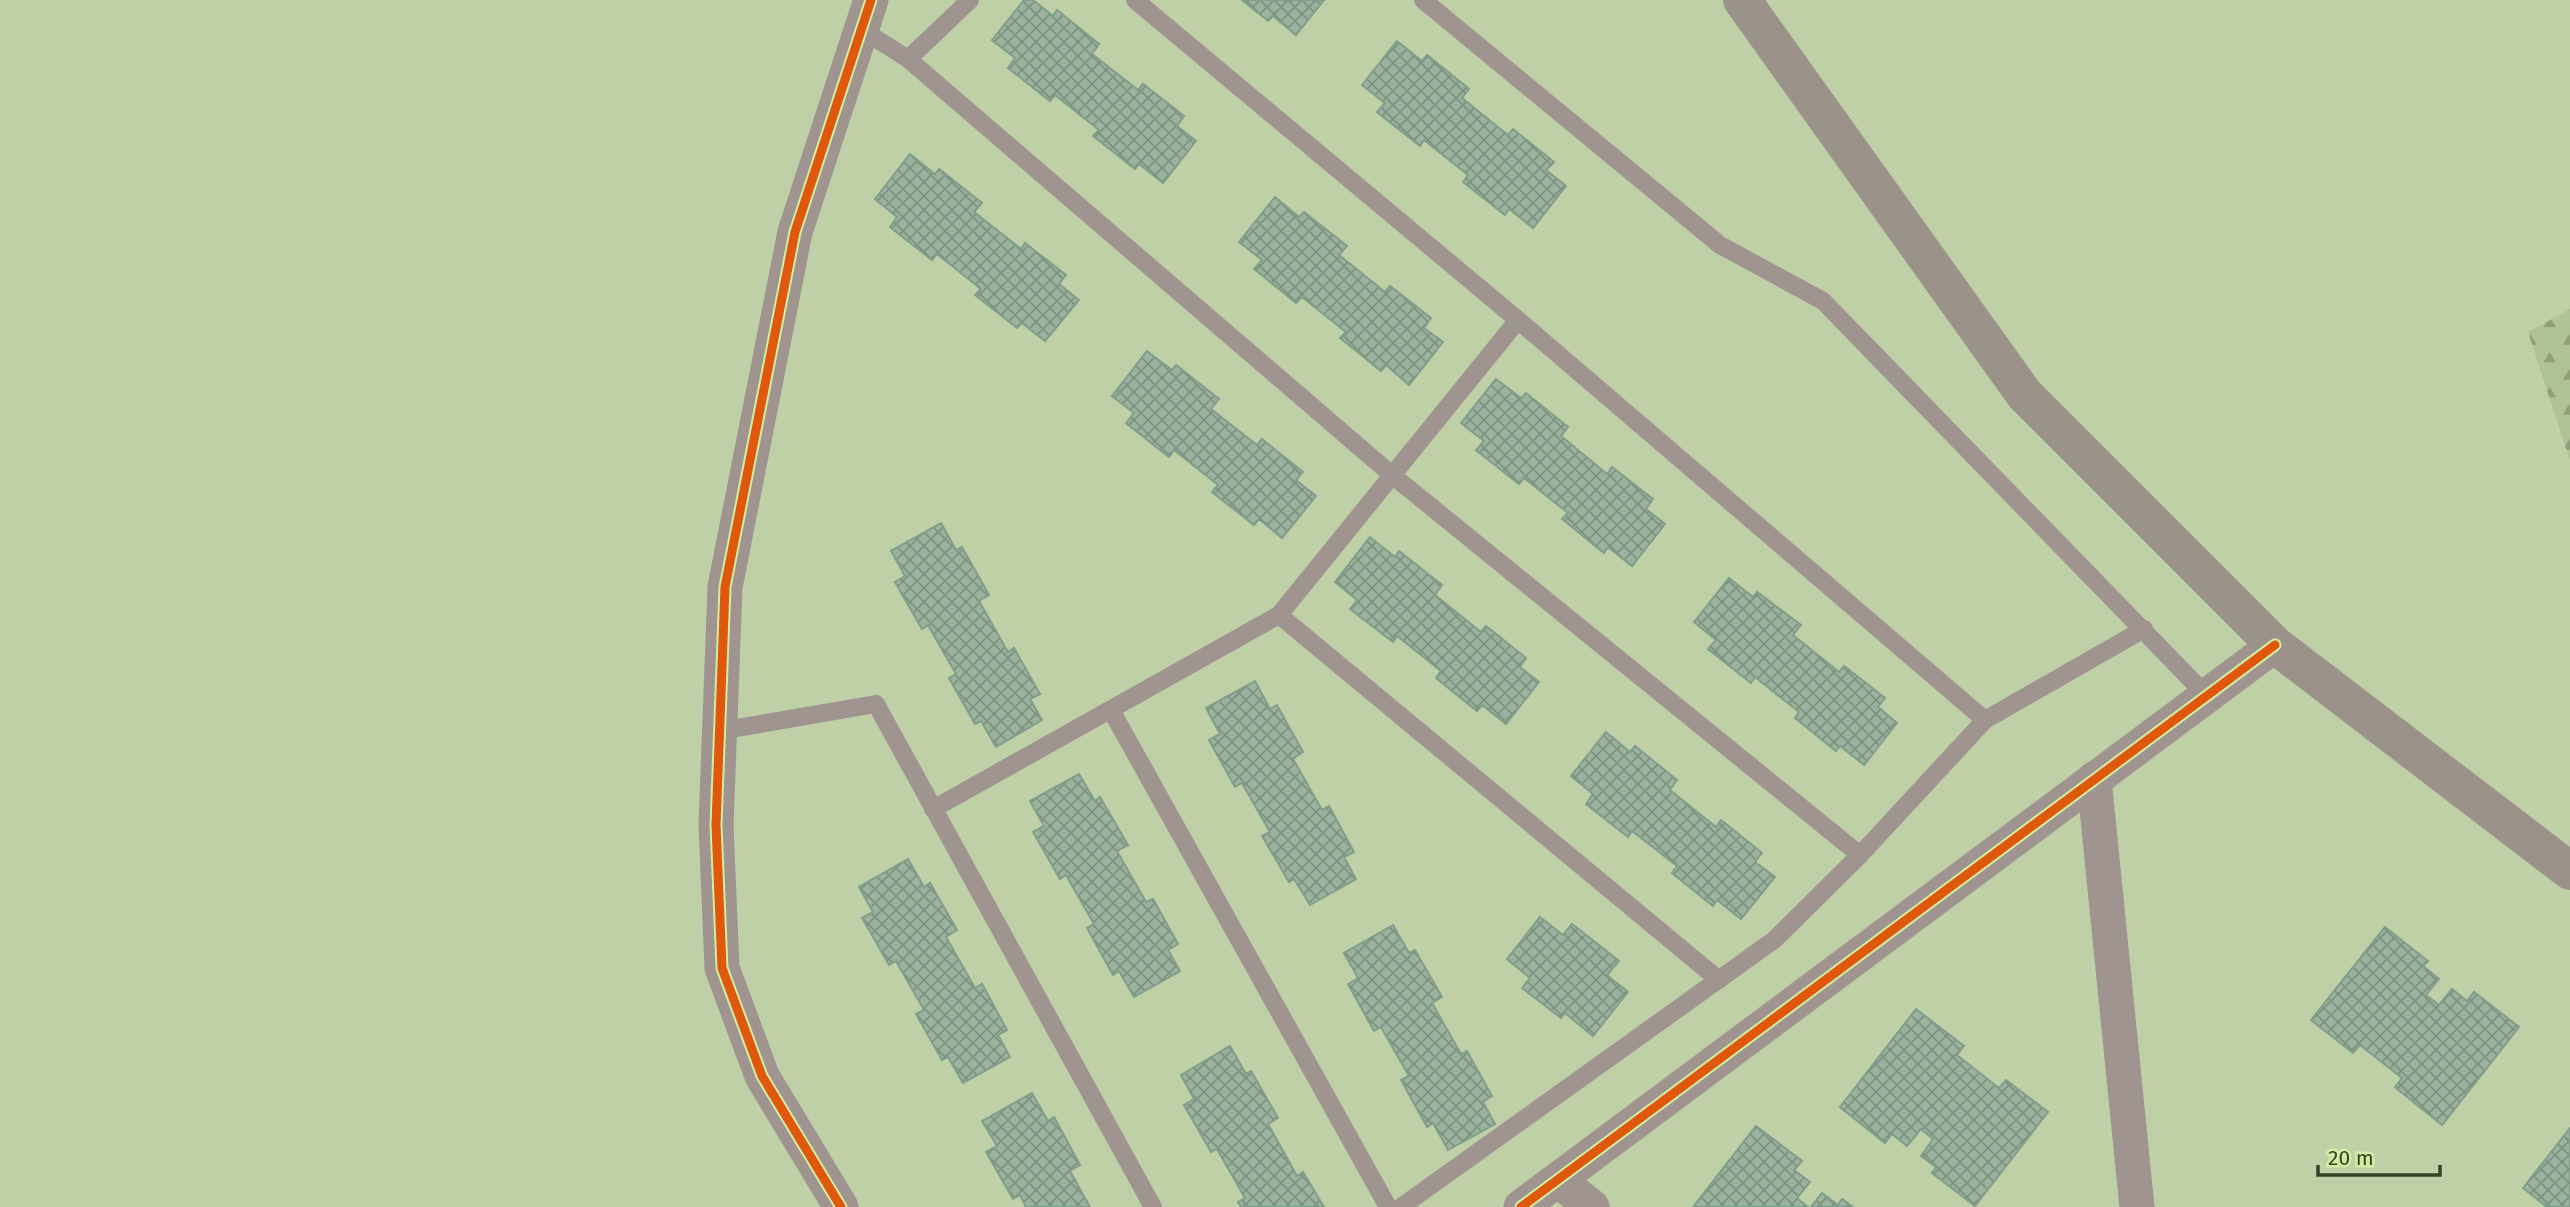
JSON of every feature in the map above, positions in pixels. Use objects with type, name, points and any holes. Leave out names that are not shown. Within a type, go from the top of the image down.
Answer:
[{"type":"main road","points":[[1742,0],[2024,394],[2275,645],[2570,871]]},
{"type":"street","points":[[841,1207],[762,1076],[722,968],[716,825],[724,587],[793,246],[866,15]]},
{"type":"street","points":[[1521,1207],[2275,645]]},
{"type":"street","points":[[2094,779],[2137,1207]]},
{"type":"street","points":[[1558,1180],[1592,1207]]},
{"type":"lane","points":[[908,59],[970,0]]},
{"type":"lane","points":[[1135,0],[1518,320],[1985,720]]},
{"type":"lane","points":[[1423,0],[1720,244],[1823,301],[2207,695]]},
{"type":"lane","points":[[866,15],[908,59],[1392,475],[1860,855]]},
{"type":"lane","points":[[933,809],[1279,615],[1518,320]]},
{"type":"lane","points":[[1279,615],[1719,980]]},
{"type":"lane","points":[[1401,1207],[1774,940],[1860,855],[1985,720],[2144,629]]},
{"type":"lane","points":[[719,731],[876,704],[1153,1207]]},
{"type":"lane","points":[[1111,710],[1388,1207]]},
{"type":"green space","points":[[2570,309],[2570,461],[2528,332]]},
{"type":"building","points":[[1024,0],[1033,0],[1053,16],[1057,10],[1099,44],[1092,54],[1138,90],[1143,84],[1184,116],[1177,126],[1196,141],[1163,183],[1139,164],[1135,169],[1093,136],[1099,130],[1055,95],[1050,101],[1008,68],[1015,58],[992,40]]},
{"type":"building","points":[[1242,0],[1324,0],[1296,35],[1273,16],[1268,21]]},
{"type":"building","points":[[1397,41],[1422,61],[1427,55],[1469,89],[1462,98],[1508,135],[1513,129],[1554,162],[1546,170],[1566,186],[1533,228],[1509,209],[1505,215],[1463,182],[1468,175],[1424,140],[1420,146],[1377,112],[1385,103],[1362,85]]},
{"type":"building","points":[[910,154],[935,174],[939,169],[982,203],[974,212],[1021,249],[1025,243],[1066,275],[1059,284],[1079,300],[1045,341],[1022,323],[1017,328],[975,295],[981,289],[937,254],[932,260],[890,227],[897,217],[875,199]]},
{"type":"building","points":[[1275,197],[1299,217],[1304,212],[1347,246],[1339,255],[1385,292],[1390,286],[1431,318],[1424,328],[1443,342],[1409,385],[1386,365],[1381,371],[1340,338],[1346,332],[1302,297],[1296,303],[1254,269],[1262,260],[1239,242]]},
{"type":"building","points":[[1147,351],[1172,370],[1176,365],[1219,399],[1211,409],[1257,445],[1262,439],[1303,472],[1296,480],[1316,496],[1282,538],[1259,519],[1254,525],[1212,492],[1218,485],[1174,450],[1169,457],[1126,423],[1134,413],[1112,396]]},
{"type":"building","points":[[1496,379],[1521,398],[1526,393],[1568,427],[1561,436],[1607,474],[1612,467],[1653,499],[1646,509],[1665,524],[1632,566],[1608,547],[1604,553],[1562,519],[1568,513],[1524,478],[1519,484],[1476,450],[1484,441],[1461,423]]},
{"type":"building","points":[[941,523],[956,550],[962,547],[989,595],[979,601],[1008,652],[1014,648],[1040,694],[1030,699],[1042,720],[996,747],[981,721],[975,724],[949,678],[956,674],[928,625],[922,629],[895,582],[905,576],[891,551]]},
{"type":"building","points":[[1370,537],[1395,557],[1399,551],[1442,585],[1435,595],[1481,632],[1486,626],[1526,658],[1520,667],[1539,682],[1506,724],[1482,705],[1477,711],[1436,678],[1441,671],[1397,636],[1393,642],[1350,609],[1357,600],[1335,582]]},
{"type":"building","points":[[1729,578],[1753,597],[1757,592],[1801,625],[1793,635],[1839,672],[1844,666],[1885,698],[1878,707],[1897,723],[1864,765],[1840,746],[1836,751],[1795,718],[1799,712],[1755,677],[1751,683],[1708,649],[1716,640],[1694,622]]},
{"type":"building","points":[[1255,681],[1270,709],[1277,705],[1303,752],[1293,759],[1322,810],[1329,806],[1354,852],[1344,857],[1356,879],[1310,905],[1294,879],[1289,882],[1262,836],[1270,832],[1242,783],[1235,787],[1209,740],[1220,734],[1206,708]]},
{"type":"building","points":[[1606,732],[1630,752],[1635,746],[1677,780],[1670,790],[1716,827],[1721,820],[1762,853],[1755,862],[1775,877],[1741,919],[1717,900],[1713,906],[1672,873],[1677,866],[1632,831],[1628,837],[1586,804],[1593,794],[1571,776]]},
{"type":"building","points":[[1079,774],[1095,801],[1100,797],[1128,845],[1117,851],[1146,902],[1153,899],[1178,944],[1168,950],[1180,971],[1134,997],[1119,971],[1113,975],[1087,928],[1094,924],[1066,875],[1060,879],[1033,832],[1044,826],[1030,801]]},
{"type":"building","points":[[908,859],[924,887],[930,883],[957,930],[946,937],[975,988],[982,984],[1007,1030],[998,1035],[1010,1057],[963,1083],[948,1057],[942,1060],[916,1014],[924,1010],[896,961],[889,965],[862,918],[873,912],[859,887]]},
{"type":"building","points":[[1540,917],[1563,935],[1572,924],[1619,961],[1607,975],[1628,992],[1593,1036],[1565,1013],[1561,1018],[1522,988],[1530,978],[1507,959]]},
{"type":"building","points":[[1393,925],[1409,953],[1415,950],[1442,997],[1432,1003],[1461,1054],[1467,1051],[1492,1096],[1483,1102],[1495,1124],[1448,1150],[1433,1123],[1427,1127],[1401,1080],[1409,1076],[1381,1027],[1374,1031],[1348,984],[1358,978],[1344,953]]},
{"type":"building","points":[[2385,927],[2428,961],[2423,966],[2439,979],[2426,995],[2439,1005],[2452,989],[2467,1001],[2474,992],[2519,1027],[2442,1125],[2395,1087],[2402,1078],[2360,1045],[2353,1053],[2311,1020]]},
{"type":"building","points":[[1916,1009],[1964,1046],[1957,1055],[1999,1088],[2006,1080],[2048,1112],[1975,1206],[1932,1173],[1936,1167],[1921,1156],[1933,1139],[1921,1129],[1907,1146],[1892,1134],[1885,1143],[1840,1107]]},
{"type":"building","points":[[1230,1046],[1246,1074],[1251,1071],[1278,1118],[1268,1124],[1297,1176],[1303,1172],[1324,1207],[1241,1207],[1238,1202],[1245,1198],[1217,1149],[1211,1152],[1184,1105],[1194,1099],[1181,1075]]},
{"type":"building","points":[[1032,1093],[1048,1121],[1054,1117],[1080,1165],[1070,1171],[1090,1207],[1026,1207],[1020,1195],[1013,1199],[986,1152],[997,1146],[982,1121]]},
{"type":"building","points":[[1756,1126],[1802,1161],[1794,1170],[1810,1182],[1797,1198],[1808,1207],[1693,1207]]},
{"type":"building","points":[[2570,1128],[2570,1207],[2547,1207],[2523,1188]]},
{"type":"building","points":[[1822,1193],[1838,1205],[1842,1199],[1853,1207],[1811,1207]]},
{"type":"cycle path","points":[[841,1207],[762,1076],[722,968],[716,825],[725,587],[795,232],[871,0]]},
{"type":"cycle path","points":[[1521,1207],[2275,645]]}]
